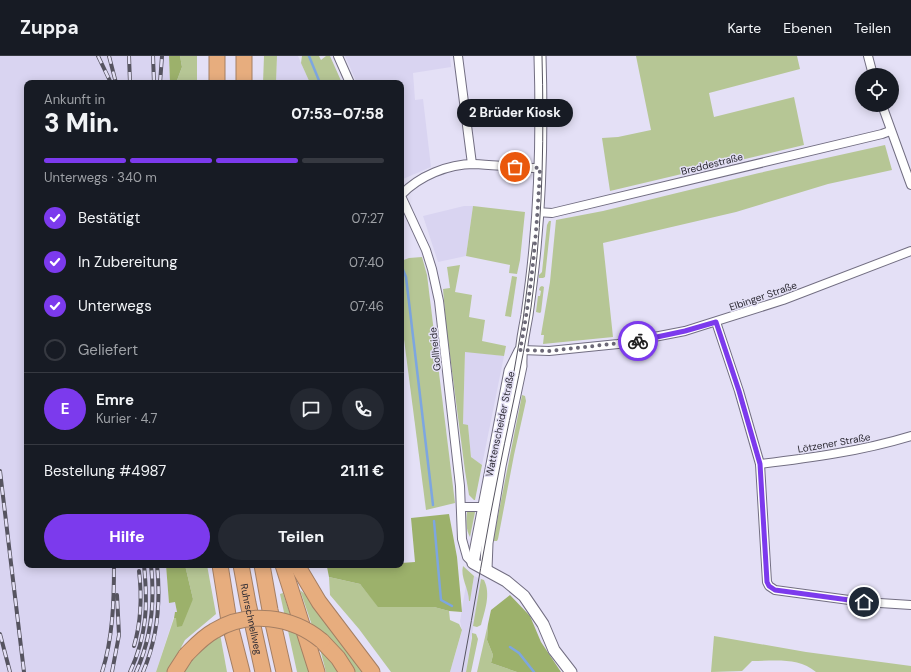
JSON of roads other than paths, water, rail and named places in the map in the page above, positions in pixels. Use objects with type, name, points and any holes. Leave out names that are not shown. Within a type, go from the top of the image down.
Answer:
[{"type":"highway","points":[[216,80],[217,56]]},
{"type":"highway","points":[[244,56],[244,80]]},
{"type":"highway","points":[[220,568],[229,621],[242,672]]},
{"type":"highway","name":"Ruhrschnellweg","points":[[242,568],[264,672]]},
{"type":"highway","name":"Ruhrschnellweg","points":[[263,568],[284,672]]},
{"type":"highway","points":[[284,568],[317,672]]},
{"type":"highway","points":[[299,568],[319,602],[372,672]]},
{"type":"highway","points":[[175,672],[186,655],[204,637],[225,625],[238,621],[266,618],[297,625],[315,635],[338,658],[347,672]]},
{"type":"main road","points":[[520,350],[531,283],[540,168],[540,56]]},
{"type":"main road","name":"Wattenscheider Straße","points":[[473,563],[510,371],[520,350]]},
{"type":"main road","name":"Wattenscheider Straße","points":[[486,569],[487,543],[500,466],[522,366],[520,350]]},
{"type":"main road","points":[[473,563],[514,586],[524,596],[543,624],[554,650],[570,672]]},
{"type":"street","points":[[338,56],[349,80]]},
{"type":"street","points":[[458,56],[472,164]]},
{"type":"street","points":[[868,56],[871,68]]},
{"type":"street","points":[[884,112],[911,185]]},
{"type":"street","name":"Breddestraße","points":[[537,212],[552,213],[890,131]]},
{"type":"street","points":[[404,192],[410,186],[425,177],[446,169],[472,164],[540,168]]},
{"type":"street","name":"Gollheide","points":[[404,202],[426,250],[439,301],[460,486],[462,539],[467,557],[473,563]]},
{"type":"street","name":"Elbinger Straße","points":[[520,350],[549,351],[629,342],[685,331],[783,300],[911,251]]},
{"type":"street","points":[[716,322],[739,391],[760,464],[767,582],[769,586],[775,590],[864,602],[911,605]]},
{"type":"street","name":"Lötzener Straße","points":[[760,464],[849,451],[880,445],[911,436]]},
{"type":"street","points":[[461,507],[483,507]]},
{"type":"waterway","points":[[309,56],[319,80]]},
{"type":"waterway","points":[[404,272],[406,277],[433,505]]},
{"type":"waterway","points":[[434,521],[441,600],[452,606]]},
{"type":"waterway","points":[[510,647],[519,653],[534,672]]},
{"type":"tram line","points":[[462,672],[490,517],[531,307],[537,256],[541,199],[543,142],[542,56]]},
{"type":"tram line","points":[[509,400],[523,320],[533,242]]},
{"type":"railway","points":[[98,56],[110,80]]},
{"type":"railway","points":[[109,56],[115,80]]},
{"type":"railway","points":[[129,56],[130,80]]},
{"type":"railway","points":[[153,56],[154,80]]},
{"type":"railway","points":[[160,80],[162,56]]},
{"type":"railway","points":[[0,471],[24,672]]},
{"type":"railway","points":[[102,672],[111,632],[114,568]]},
{"type":"railway","points":[[130,672],[140,645],[145,620],[146,593],[144,568]]},
{"type":"railway","points":[[136,672],[146,646],[149,633],[153,592],[151,568]]},
{"type":"railway","points":[[143,672],[152,646],[157,620],[159,593],[157,568]]},
{"type":"railway","points":[[134,646],[140,609],[139,571]]},
{"type":"railway","points":[[112,672],[119,635],[117,595]]},
{"type":"railway","points":[[0,634],[10,672]]},
{"type":"place","name":"2 Brüder Kiosk","points":[[515,167]]}]
